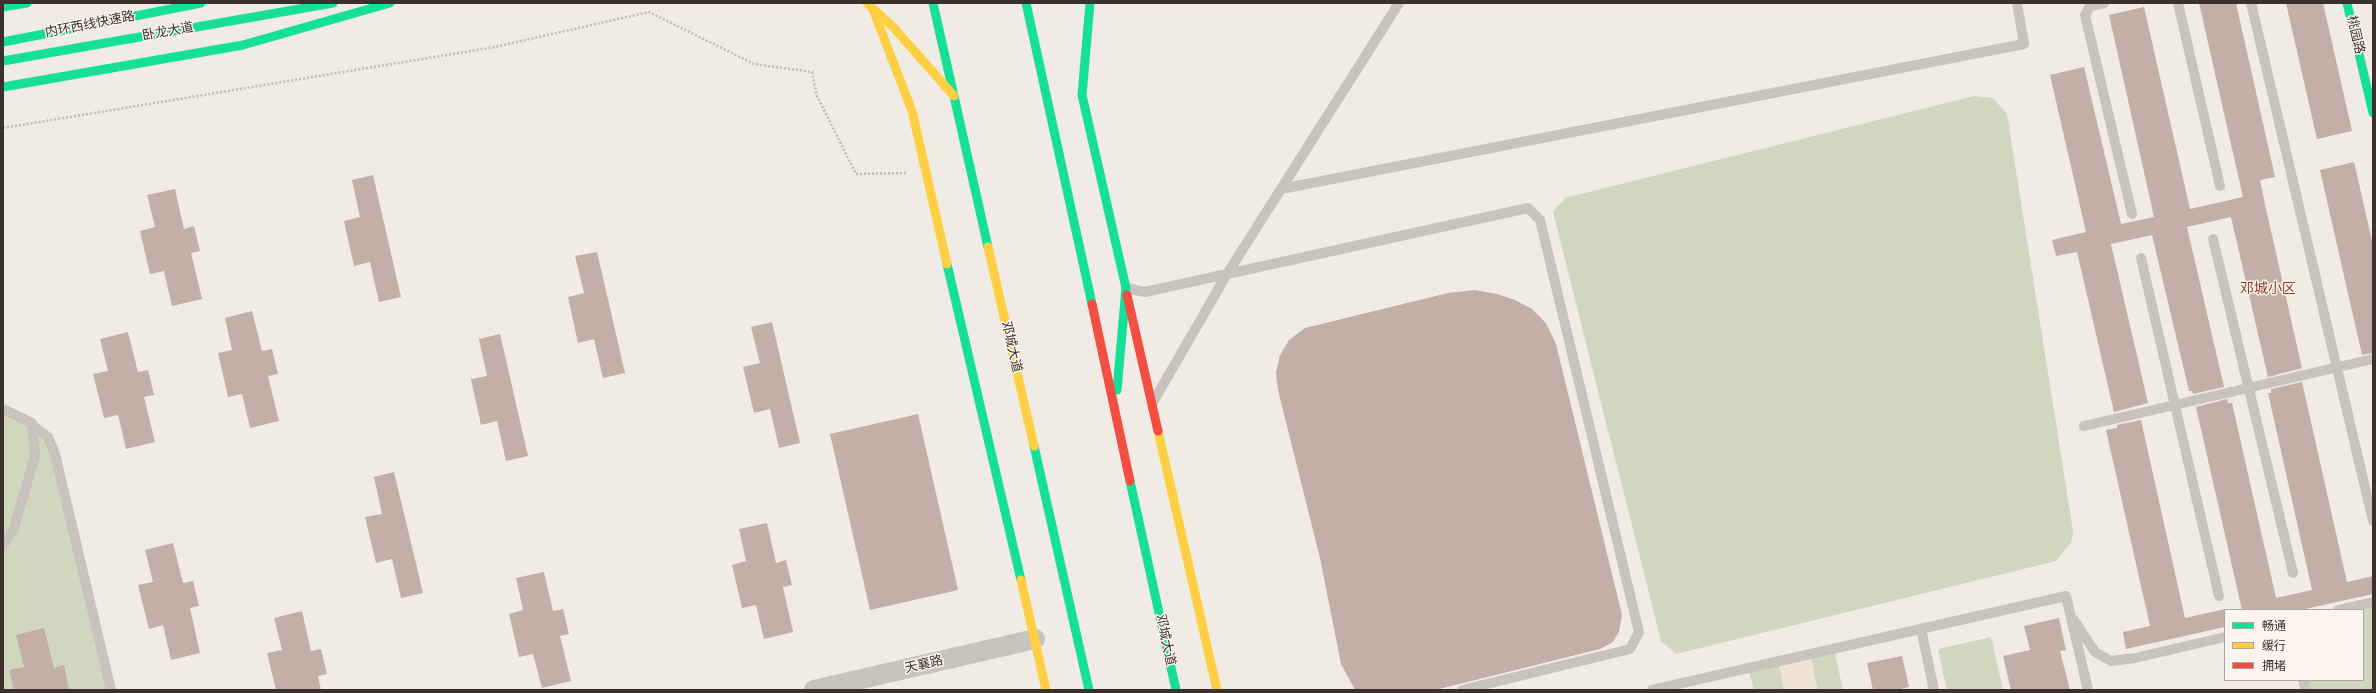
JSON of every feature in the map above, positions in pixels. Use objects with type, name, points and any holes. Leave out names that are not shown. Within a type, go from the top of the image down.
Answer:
[{"type":"main road","points":[[3,7],[27,3]]},
{"type":"main road","name":"内环西线快速路","points":[[3,42],[201,3]]},
{"type":"main road","name":"卧龙大道","points":[[3,61],[333,3]]},
{"type":"main road","points":[[3,87],[243,45],[390,3]]},
{"type":"main road","name":"邓城大道","points":[[934,3],[1089,690]]},
{"type":"main road","name":"邓城大道","points":[[1026,3],[1176,690]]},
{"type":"main road","points":[[1090,3],[1082,95],[1217,690]]},
{"type":"main road","name":"桃园路","points":[[2347,3],[2373,113]]},
{"type":"main road","points":[[870,5],[893,27],[954,96]]},
{"type":"main road","points":[[870,5],[912,111],[1046,690]]},
{"type":"main road","points":[[1115,411],[1126,288]]},
{"type":"street","name":"天襄路","points":[[814,690],[1035,639]]},
{"type":"lane","points":[[1152,403],[1227,274],[1399,3]]},
{"type":"lane","points":[[1281,189],[2024,44],[2017,3]]},
{"type":"lane","points":[[2104,3],[2090,6],[2085,15],[2132,214]]},
{"type":"lane","points":[[2178,3],[2220,186]]},
{"type":"lane","points":[[2251,3],[2373,521]]},
{"type":"lane","points":[[1126,288],[1145,292],[1528,208],[1540,220],[1639,632],[1630,649],[1462,690]]},
{"type":"lane","points":[[2213,239],[2293,573]]},
{"type":"lane","points":[[2141,258],[2218,596]]},
{"type":"lane","points":[[2084,426],[2373,359]]},
{"type":"lane","points":[[3,410],[32,423],[32,425],[48,437],[55,454],[111,690]]},
{"type":"lane","points":[[3,546],[14,528],[35,456],[32,425]]},
{"type":"lane","points":[[1652,690],[2066,596],[2088,690]]},
{"type":"lane","points":[[2342,609],[2373,602]]},
{"type":"lane","points":[[2070,614],[2095,652],[2111,660],[2136,658],[2224,637]]},
{"type":"lane","points":[[1921,629],[1934,690]]},
{"type":"path","points":[[3,128],[495,47],[649,12],[754,64],[812,72],[817,96],[856,174],[926,172]]},
{"type":"green space","points":[[1974,96],[1993,98],[2007,114],[2073,531],[2071,543],[2056,561],[1676,654],[1661,641],[1553,212],[1565,198]]},
{"type":"green space","points":[[3,409],[48,437],[111,690],[3,690]]},
{"type":"green space","points":[[2373,602],[2373,690],[2306,690],[2303,681],[2364,681],[2364,609],[2342,609]]},
{"type":"green space","points":[[1991,637],[2003,690],[1947,690],[1938,649]]},
{"type":"green space","points":[[1834,649],[1843,690],[1754,690],[1748,668]]},
{"type":"shaded area","points":[[1810,654],[1818,690],[1784,690],[1778,662]]},
{"type":"building","points":[[2199,3],[2236,3],[2275,177],[2260,180],[2302,368],[2268,377],[2231,217],[2187,227],[2224,387],[2193,394],[2192,391],[2189,391],[2152,235],[2111,244],[2148,403],[2114,412],[2077,252],[2056,256],[2052,240],[2086,232],[2050,75],[2084,67],[2121,224],[2154,217],[2109,15],[2144,7],[2190,209],[2243,197]]},
{"type":"building","points":[[2286,3],[2323,3],[2352,131],[2317,139]]},
{"type":"building","points":[[2354,162],[2373,245],[2373,353],[2362,355],[2320,170]]},
{"type":"building","points":[[373,175],[401,297],[379,302],[370,262],[354,266],[344,221],[360,217],[352,180]]},
{"type":"building","points":[[175,189],[184,229],[194,226],[200,251],[191,253],[202,299],[172,306],[164,271],[150,274],[140,231],[155,227],[147,195]]},
{"type":"building","points":[[597,252],[625,373],[603,378],[594,339],[578,343],[568,297],[584,293],[575,256]]},
{"type":"building","points":[[1475,290],[1497,294],[1515,300],[1532,309],[1546,323],[1556,344],[1622,615],[1619,632],[1613,642],[1600,649],[1435,690],[1355,690],[1341,664],[1320,558],[1278,390],[1276,373],[1280,355],[1289,340],[1305,328],[1448,293]]},
{"type":"building","points":[[252,311],[262,351],[272,349],[278,374],[268,376],[279,421],[250,428],[242,394],[228,397],[218,353],[232,350],[225,318]]},
{"type":"building","points":[[772,322],[800,443],[779,448],[770,409],[754,413],[743,367],[760,363],[751,327]]},
{"type":"building","points":[[128,332],[138,372],[148,370],[154,395],[144,397],[155,442],[126,449],[118,415],[104,418],[93,374],[108,371],[100,339]]},
{"type":"building","points":[[500,334],[528,456],[506,461],[497,421],[481,425],[471,379],[487,376],[479,339]]},
{"type":"building","points":[[2302,382],[2347,582],[2373,576],[2373,594],[2306,609],[2242,609],[2196,407],[2227,399],[2228,403],[2232,403],[2276,598],[2312,590],[2268,393],[2271,393],[2271,389]]},
{"type":"building","points":[[918,414],[958,590],[870,610],[830,434]]},
{"type":"building","points":[[2141,420],[2185,618],[2224,609],[2224,627],[2126,649],[2123,632],[2150,626],[2106,430],[2117,428],[2117,425]]},
{"type":"building","points":[[394,472],[423,593],[401,598],[392,559],[376,563],[365,517],[382,514],[374,477]]},
{"type":"building","points":[[767,523],[776,563],[786,560],[792,585],[783,587],[793,632],[764,639],[756,605],[742,608],[732,565],[746,561],[739,529]]},
{"type":"building","points":[[173,543],[183,583],[193,581],[199,606],[190,608],[200,653],[171,660],[163,625],[149,629],[138,585],[153,582],[145,550]]},
{"type":"building","points":[[544,572],[553,611],[563,609],[569,634],[560,636],[571,681],[542,688],[533,654],[519,657],[509,614],[523,610],[516,578]]},
{"type":"building","points":[[302,611],[311,651],[321,649],[327,674],[318,676],[321,690],[276,690],[267,653],[282,650],[274,618]]},
{"type":"building","points":[[2059,618],[2066,650],[2060,651],[2070,690],[2011,690],[2003,656],[2030,650],[2024,626]]},
{"type":"building","points":[[44,628],[54,668],[64,665],[69,690],[14,690],[9,670],[24,667],[16,635]]},
{"type":"building","points":[[1902,656],[1909,687],[1897,690],[1873,690],[1867,663]]},
{"type":"traffic: fast","points":[[3,7],[27,3]]},
{"type":"traffic: fast","points":[[3,42],[201,3]]},
{"type":"traffic: fast","points":[[3,61],[333,3]]},
{"type":"traffic: fast","points":[[3,87],[243,45],[390,3]]},
{"type":"traffic: fast","points":[[933,3],[988,247]]},
{"type":"traffic: fast","points":[[1026,3],[1092,304]]},
{"type":"traffic: fast","points":[[1090,3],[1082,95],[1126,288],[1117,390]]},
{"type":"traffic: fast","points":[[2347,3],[2373,113]]},
{"type":"traffic: fast","points":[[947,264],[1021,580]]},
{"type":"traffic: fast","points":[[1034,446],[1089,690]]},
{"type":"traffic: fast","points":[[1130,481],[1176,690]]},
{"type":"traffic: slow","points":[[867,3],[893,27],[954,96]]},
{"type":"traffic: slow","points":[[872,7],[912,111],[947,264]]},
{"type":"traffic: slow","points":[[988,247],[1034,446]]},
{"type":"traffic: slow","points":[[1158,431],[1217,690]]},
{"type":"traffic: slow","points":[[1021,580],[1046,690]]},
{"type":"traffic: jam","points":[[1127,295],[1158,431]]},
{"type":"traffic: jam","points":[[1092,304],[1130,481]]},
{"type":"district","name":"邓城小区","points":[[2268,289]]}]
